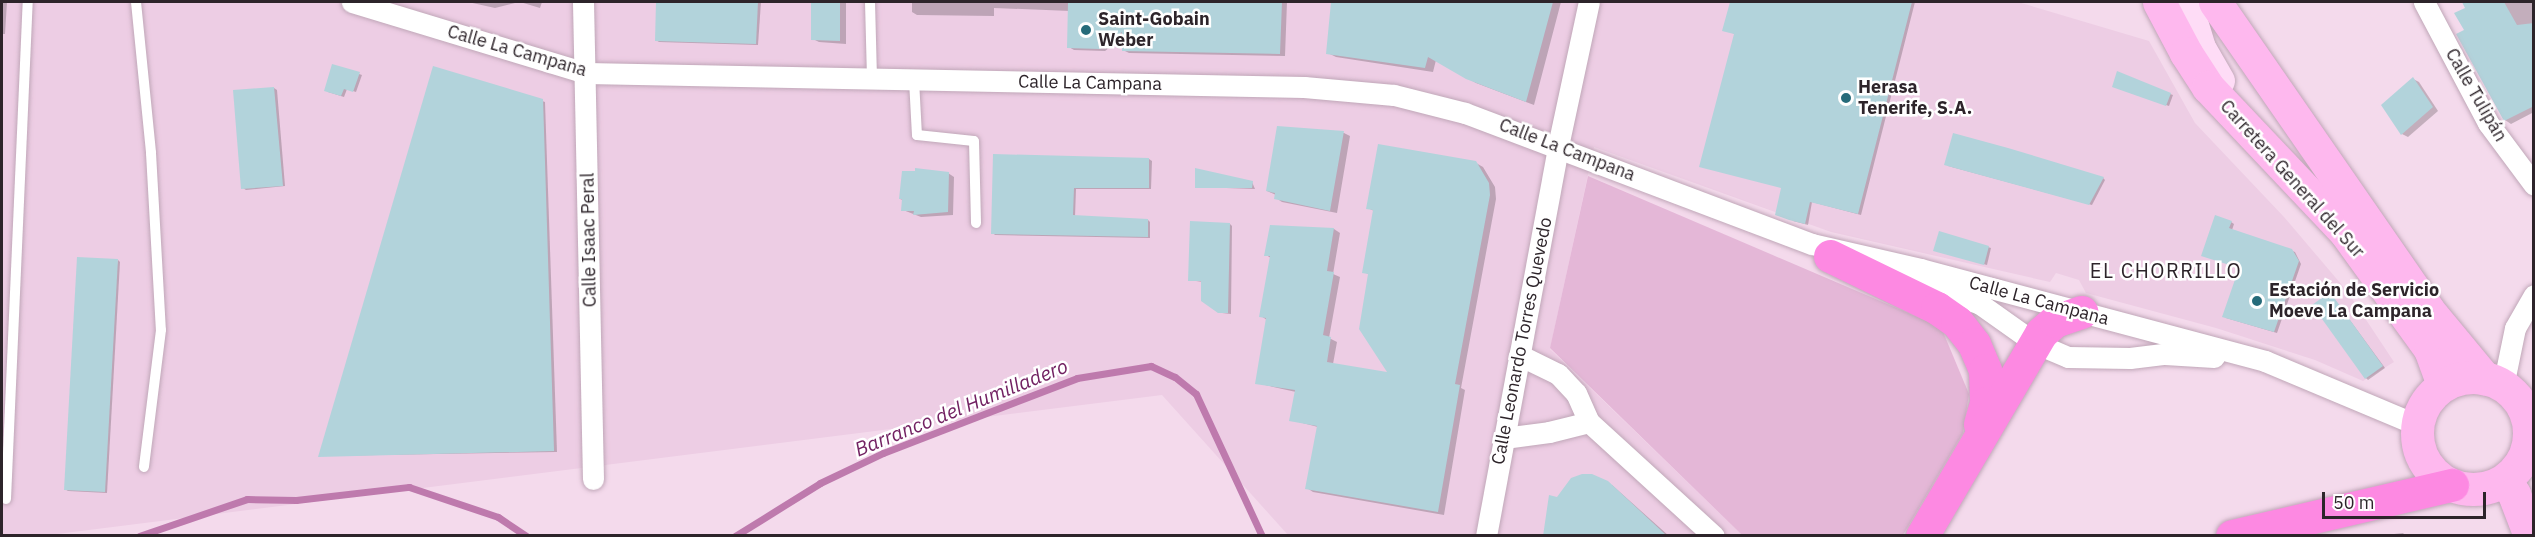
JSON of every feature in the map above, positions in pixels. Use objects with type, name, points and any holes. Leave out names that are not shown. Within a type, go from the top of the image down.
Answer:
[{"type":"highway","points":[[1821,250],[1937,308],[1957,321],[1974,344],[1985,370],[1986,403],[1973,446]]},
{"type":"highway","points":[[1922,536],[2041,333],[2055,321],[2081,312]]},
{"type":"highway","points":[[2232,536],[2452,485]]},
{"type":"main road","name":"Carretera General del Sur","points":[[2159,2],[2208,87],[2346,233],[2430,349],[2443,386]]},
{"type":"main road","points":[[2187,2],[2202,48],[2254,138]]},
{"type":"main road","name":"Carretera General del Sur","points":[[2215,2],[2428,310],[2494,382]]},
{"type":"main road","points":[[2226,2],[2243,40]]},
{"type":"main road","points":[[2464,378],[2494,382],[2518,399],[2527,417],[2528,437],[2524,457],[2505,480],[2491,487],[2474,489],[2452,485],[2436,476],[2423,460],[2417,442],[2417,425],[2427,401],[2443,386],[2464,378]]},
{"type":"main road","points":[[2505,480],[2514,494],[2530,536]]},
{"type":"street","name":"Calle La Campana","points":[[352,2],[586,73],[1304,87],[1394,95],[1465,112],[1558,146],[1821,250],[1917,280],[1980,304],[2035,343],[2068,357],[2094,359],[2165,354],[2265,361]]},
{"type":"street","name":"Calle Isaac Peral","points":[[583,2],[593,479]]},
{"type":"street","name":"Calle Leonardo Torres Quevedo","points":[[1486,536],[1558,146],[1589,2]]},
{"type":"street","name":"Calle Tulipán","points":[[2424,2],[2488,123],[2534,185]]},
{"type":"street","name":"Calle La Campana","points":[[1821,250],[1920,269],[2265,361],[2417,425]]},
{"type":"street","points":[[2494,382],[2515,328],[2534,295]]},
{"type":"street","points":[[1519,355],[1558,374],[1576,393],[1588,422],[1714,536]]},
{"type":"street","points":[[1504,438],[1549,432],[1588,422]]},
{"type":"lane","points":[[6,499],[28,2]]},
{"type":"lane","points":[[136,2],[151,153],[161,330],[144,467]]},
{"type":"lane","points":[[870,2],[872,79]]},
{"type":"lane","points":[[914,80],[918,135],[974,141],[976,223]]},
{"type":"shaded area","points":[[2,2],[2018,2],[2149,41],[2195,123],[2284,217],[2347,291],[2394,362],[2363,381],[2315,360],[2216,328],[2086,293],[2079,280],[2056,273],[2050,282],[1831,232],[1594,147],[1550,349],[1742,535],[1288,535],[1162,395],[49,535],[2,535]]},
{"type":"shaded area","points":[[1588,176],[1941,327],[1969,394],[1963,433],[1903,535],[1742,535],[1550,348]]},
{"type":"building","points":[[656,2],[758,2],[756,44],[655,41]]},
{"type":"building","points":[[811,2],[840,2],[840,41],[811,40]]},
{"type":"building","points":[[1068,2],[1282,2],[1280,54],[1122,51],[1122,32],[1100,49],[1067,48]]},
{"type":"building","points":[[1331,2],[1553,2],[1526,102],[1466,79],[1428,57],[1425,68],[1326,54]]},
{"type":"building","points":[[1730,2],[1912,2],[1858,214],[1810,202],[1805,224],[1789,220],[1775,215],[1781,188],[1699,167],[1734,34],[1722,31]]},
{"type":"building","points":[[2462,2],[2504,2],[2517,25],[2534,23],[2534,106],[2504,121],[2456,34],[2464,30],[2454,13],[2465,8]]},
{"type":"building","points":[[332,64],[360,72],[353,92],[344,89],[341,96],[324,91]]},
{"type":"building","points":[[433,66],[543,99],[554,451],[318,457]]},
{"type":"building","points":[[2117,71],[2171,93],[2166,106],[2112,87]]},
{"type":"building","points":[[2413,77],[2433,107],[2401,135],[2381,105]]},
{"type":"building","points":[[274,87],[283,186],[241,189],[233,90]]},
{"type":"building","points":[[1277,126],[1344,131],[1330,211],[1274,199],[1275,193],[1266,191]]},
{"type":"building","points":[[1953,133],[2104,177],[2089,205],[1944,165]]},
{"type":"building","points":[[1378,144],[1476,161],[1489,183],[1490,195],[1455,384],[1460,385],[1438,512],[1305,489],[1317,426],[1289,421],[1295,390],[1255,384],[1266,318],[1259,317],[1270,256],[1264,256],[1270,225],[1334,228],[1327,271],[1334,272],[1323,335],[1331,337],[1327,362],[1387,372],[1359,329],[1368,274],[1362,273],[1373,210],[1366,209]]},
{"type":"building","points":[[993,154],[1149,158],[1149,188],[1074,188],[1073,215],[1148,219],[1148,237],[991,234]]},
{"type":"building","points":[[915,168],[949,172],[948,212],[913,215],[914,211],[901,211],[902,199],[899,199],[902,171],[915,171]]},
{"type":"building","points":[[1195,168],[1253,181],[1252,188],[1195,188]]},
{"type":"building","points":[[2215,215],[2232,221],[2229,228],[2292,249],[2299,261],[2274,332],[2222,317],[2239,268],[2201,256]]},
{"type":"building","points":[[1190,221],[1230,223],[1228,313],[1218,313],[1201,301],[1201,281],[1188,281]]},
{"type":"building","points":[[1939,231],[1989,246],[1984,265],[1933,251]]},
{"type":"building","points":[[77,257],[118,259],[105,492],[64,490]]},
{"type":"building","points":[[2330,292],[2383,366],[2365,379],[2312,305]]},
{"type":"building","points":[[1582,474],[1592,474],[1608,481],[1667,536],[1543,536],[1549,495],[1557,497],[1571,478]]},
{"type":"waterway","name":"Barranco del Humilladero","points":[[735,536],[820,483],[883,453],[1077,378],[1151,366],[1175,377],[1196,394],[1262,536]]},
{"type":"waterway","name":"Barranco del Humilladero","points":[[139,536],[247,499],[296,500],[409,487],[498,517],[526,536]]},
{"type":"place","name":"Saint-Gobain Weber","points":[[1086,30]]},
{"type":"place","name":"Herasa Tenerife, S.A.","points":[[1846,98]]},
{"type":"place","name":"Estación de Servicio Moeve La Campana","points":[[2257,301]]},
{"type":"district","name":"EL CHORRILLO","points":[[2166,270]]}]
